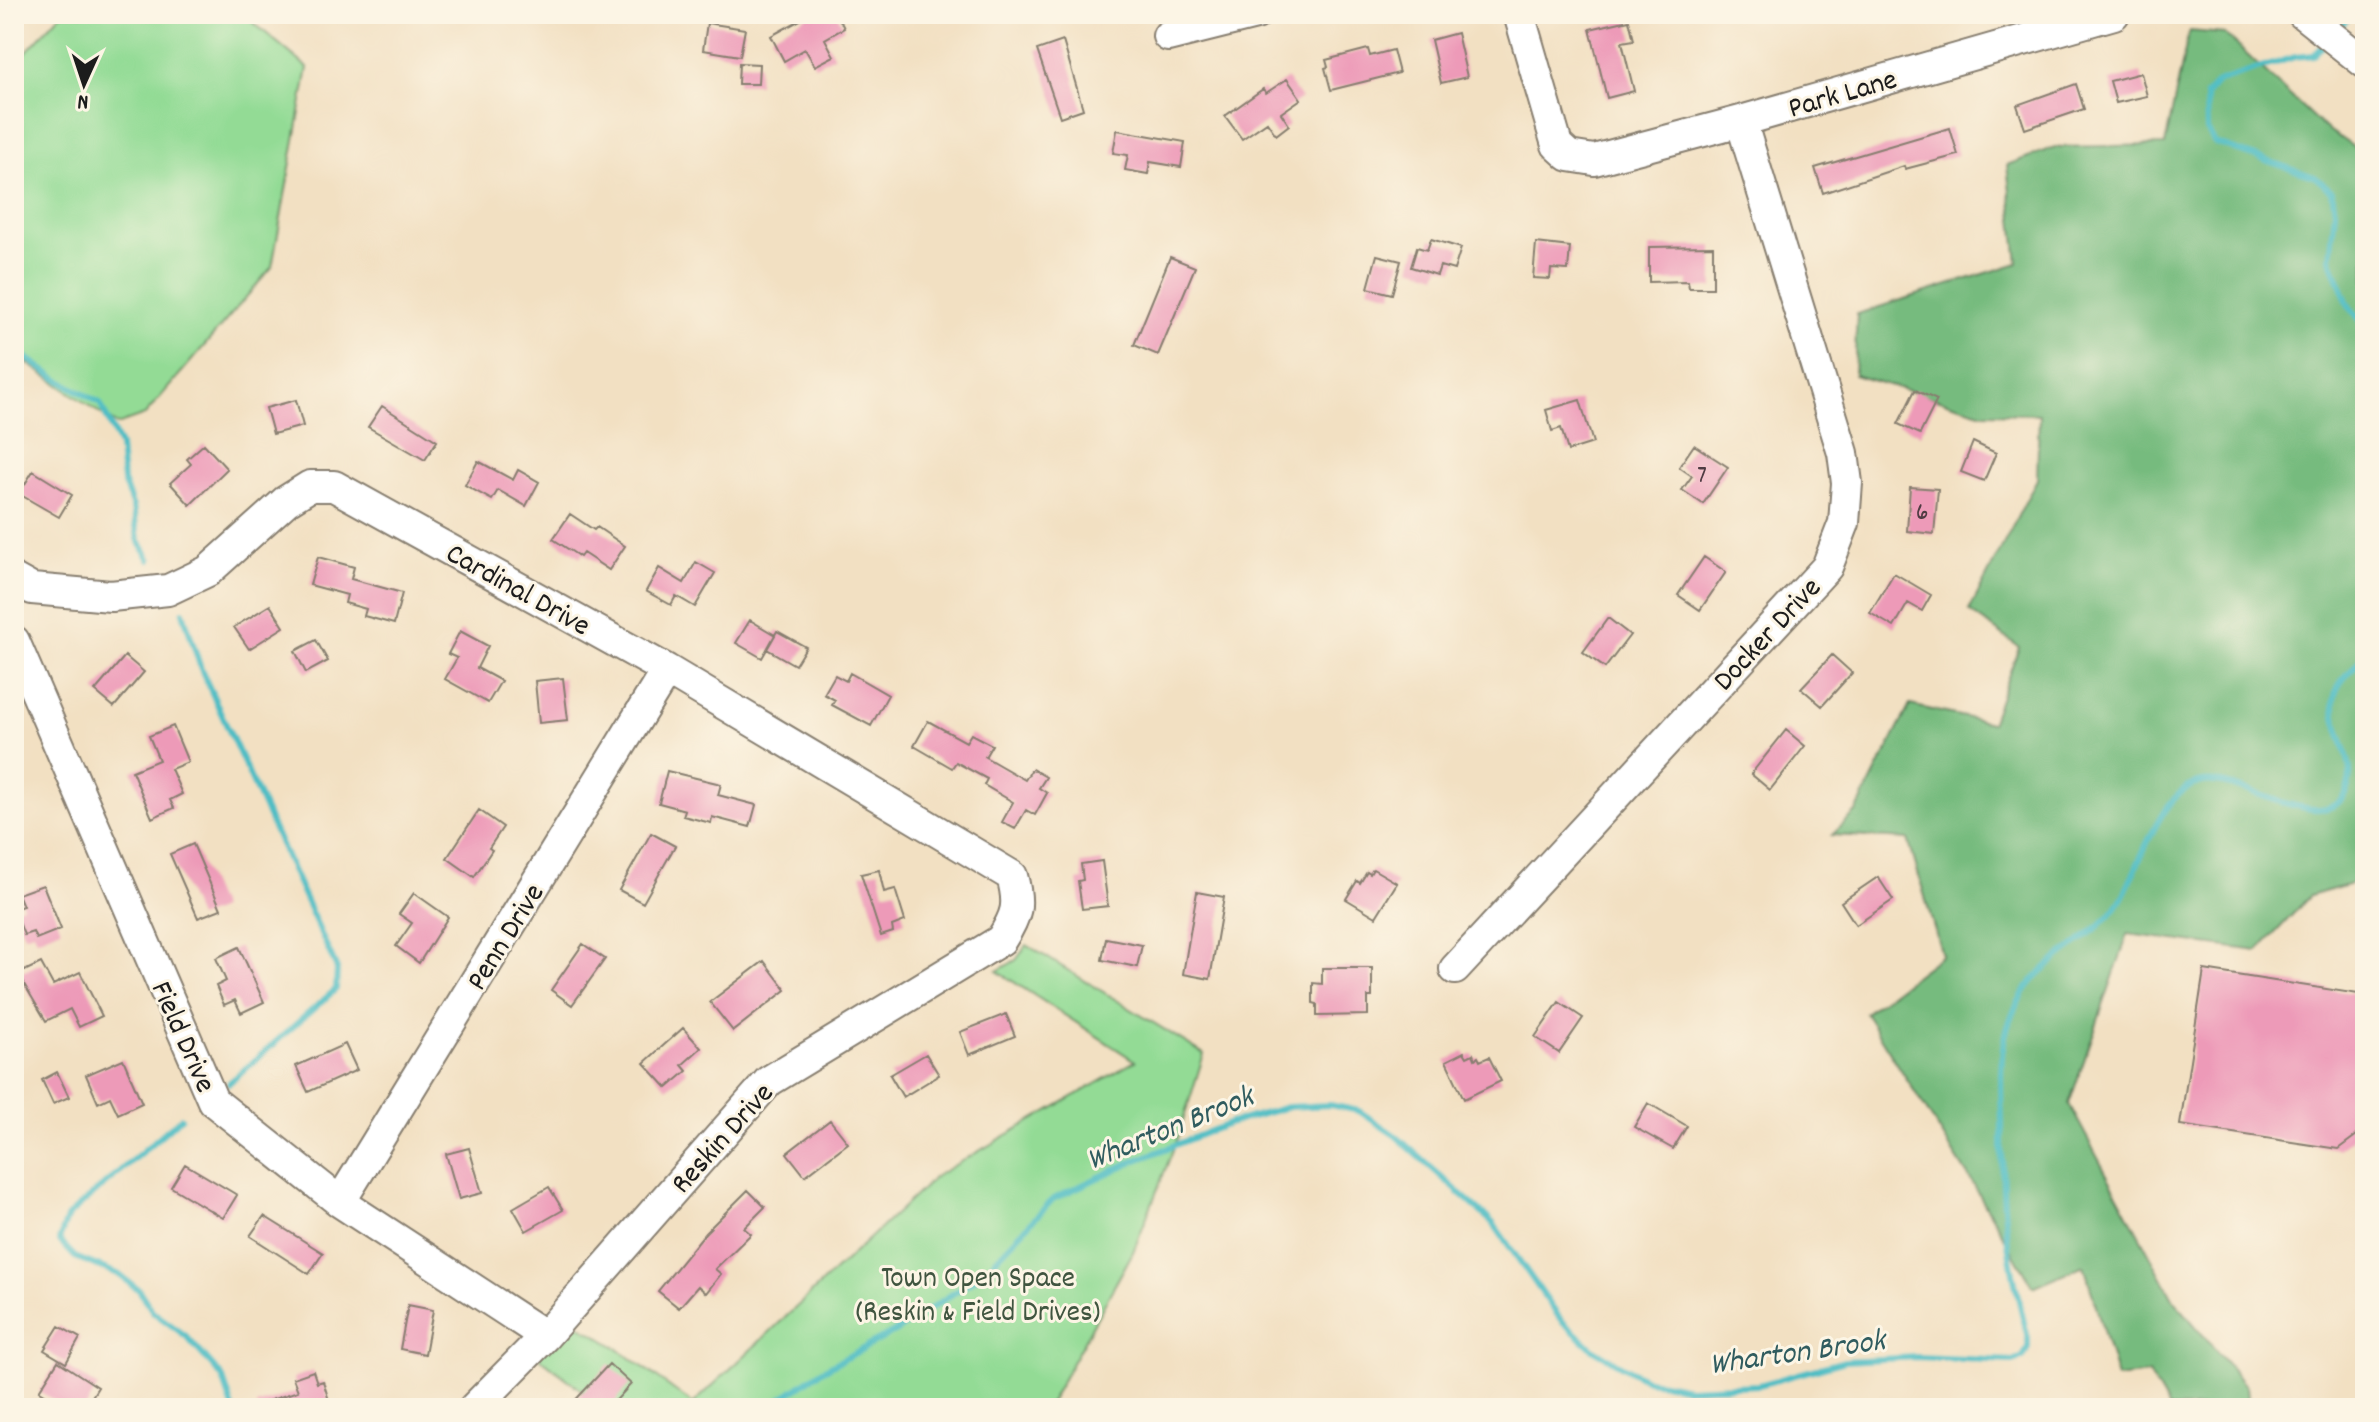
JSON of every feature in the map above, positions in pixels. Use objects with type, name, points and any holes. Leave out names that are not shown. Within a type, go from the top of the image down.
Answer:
[{"type":"street","points":[[1168,36],[1256,14]]},
{"type":"street","name":"Park Lane","points":[[1519,14],[1557,145],[1569,156],[1594,160],[2114,14]]},
{"type":"street","name":"Docker Drive","points":[[1455,969],[1827,567],[1844,523],[1847,483],[1843,453],[1741,121]]},
{"type":"street","name":"Cardinal Drive","points":[[14,579],[32,589],[111,596],[168,590],[208,571],[286,501],[310,486],[334,486],[667,670],[1012,876]]},
{"type":"street","name":"Field Drive","points":[[14,641],[213,1101],[340,1202],[545,1336]]},
{"type":"street","name":"Penn Drive","points":[[340,1202],[667,670]]},
{"type":"street","name":"Reskin Drive","points":[[474,1408],[545,1336],[769,1081],[1001,940],[1015,917],[1017,896],[1012,876]]},
{"type":"path","points":[[14,28],[27,14]]},
{"type":"green space","points":[[61,14],[243,14],[308,68],[272,267],[145,415],[117,425],[14,354],[14,65]]},
{"type":"green space","points":[[2189,31],[2225,34],[2320,124],[2365,155],[2365,880],[2310,896],[2258,951],[2128,934],[2069,1104],[2174,1300],[2246,1387],[2248,1408],[2169,1408],[2149,1374],[2117,1378],[2084,1265],[2033,1287],[1972,1182],[1865,1013],[1942,955],[1908,839],[1832,835],[1856,812],[1910,705],[1991,723],[2019,647],[1969,611],[2037,479],[2039,414],[1984,413],[1854,375],[1857,314],[2018,263],[2007,165],[2055,147],[2165,145]]},
{"type":"green space","name":"Town Open Space (Reskin & Field Drives)","points":[[1027,945],[1204,1054],[1178,1137],[1133,1252],[1047,1408],[605,1408],[535,1354],[559,1313],[616,1347],[693,1404],[936,1176],[1135,1061],[997,971],[1016,960]]},
{"type":"building","points":[[811,14],[837,14],[844,28],[825,39],[834,56],[815,66],[805,49],[784,61],[771,36]]},
{"type":"building","points":[[1629,20],[1634,40],[1622,42],[1634,91],[1607,98],[1590,29]]},
{"type":"building","points":[[707,23],[745,29],[740,56],[703,50]]},
{"type":"building","points":[[1457,33],[1467,77],[1441,83],[1431,40]]},
{"type":"building","points":[[1063,41],[1083,109],[1060,117],[1037,50]]},
{"type":"building","points":[[1368,49],[1370,56],[1393,50],[1399,73],[1331,90],[1326,60]]},
{"type":"building","points":[[739,63],[759,64],[758,84],[738,84]]},
{"type":"building","points":[[2141,73],[2147,96],[2116,103],[2110,81]]},
{"type":"building","points":[[1287,79],[1301,99],[1281,113],[1289,125],[1276,135],[1267,122],[1242,139],[1225,116],[1263,89],[1266,93]]},
{"type":"building","points":[[2076,84],[2084,109],[2025,129],[2017,105]]},
{"type":"building","points":[[1950,128],[1958,155],[1905,169],[1904,166],[1823,193],[1815,168]]},
{"type":"building","points":[[1117,130],[1185,142],[1181,167],[1150,162],[1148,174],[1125,170],[1128,155],[1113,153]]},
{"type":"building","points":[[1431,239],[1461,248],[1454,270],[1440,266],[1437,275],[1411,267],[1417,247],[1427,250]]},
{"type":"building","points":[[1536,243],[1570,247],[1568,270],[1551,269],[1550,279],[1533,278]]},
{"type":"building","points":[[1713,246],[1713,288],[1689,288],[1688,281],[1649,282],[1649,247]]},
{"type":"building","points":[[1377,255],[1401,261],[1392,294],[1368,288]]},
{"type":"building","points":[[1170,257],[1195,267],[1158,355],[1134,345]]},
{"type":"building","points":[[1915,390],[1937,400],[1920,434],[1898,424]]},
{"type":"building","points":[[296,400],[303,426],[273,434],[266,408]]},
{"type":"building","points":[[1580,400],[1593,443],[1568,451],[1561,428],[1552,431],[1546,410]]},
{"type":"building","points":[[382,406],[437,441],[425,460],[368,427]]},
{"type":"building","points":[[1973,442],[1996,453],[1984,481],[1961,472]]},
{"type":"building","points":[[204,444],[227,469],[190,505],[170,483],[191,464],[187,459]]},
{"type":"building","points":[[1694,445],[1728,467],[1703,504],[1682,490],[1692,476],[1679,467]]},
{"type":"building","points":[[478,461],[513,480],[518,470],[539,482],[526,506],[498,490],[492,500],[465,485]]},
{"type":"building","points":[[33,471],[72,495],[59,517],[19,494]]},
{"type":"building","points":[[1910,487],[1938,489],[1934,534],[1907,531]]},
{"type":"building","points":[[570,514],[625,546],[609,570],[583,553],[580,557],[553,539]]},
{"type":"building","points":[[318,557],[354,567],[351,579],[402,593],[394,624],[364,616],[366,609],[345,603],[347,595],[310,585]]},
{"type":"building","points":[[1704,557],[1726,572],[1700,610],[1678,595]]},
{"type":"building","points":[[696,562],[715,573],[695,607],[676,596],[671,605],[646,591],[659,568],[684,583]]},
{"type":"building","points":[[1894,573],[1931,595],[1922,611],[1908,603],[1894,627],[1870,613]]},
{"type":"building","points":[[270,605],[284,627],[249,649],[234,627]]},
{"type":"building","points":[[1608,618],[1630,635],[1605,668],[1583,652]]},
{"type":"building","points":[[750,620],[775,635],[762,658],[736,643]]},
{"type":"building","points":[[460,631],[488,646],[477,668],[501,681],[488,703],[445,679],[457,658],[448,654]]},
{"type":"building","points":[[777,631],[806,647],[795,665],[767,649]]},
{"type":"building","points":[[316,640],[328,661],[306,673],[295,651]]},
{"type":"building","points":[[1832,655],[1852,673],[1822,706],[1801,688]]},
{"type":"building","points":[[125,656],[144,672],[114,707],[95,691]]},
{"type":"building","points":[[850,673],[888,695],[871,726],[832,705],[835,700],[824,694],[835,675],[846,681]]},
{"type":"building","points":[[563,678],[568,720],[539,723],[535,681]]},
{"type":"building","points":[[928,721],[966,742],[971,734],[992,745],[985,757],[1025,780],[1032,769],[1046,777],[1039,788],[1047,793],[1035,815],[1026,810],[1015,829],[1002,822],[1013,802],[984,785],[987,779],[956,762],[952,768],[914,746]]},
{"type":"building","points":[[173,726],[188,762],[171,769],[182,794],[170,800],[174,808],[152,818],[132,771],[159,760],[149,736]]},
{"type":"building","points":[[1786,730],[1805,746],[1770,790],[1751,774]]},
{"type":"building","points":[[667,771],[721,784],[718,795],[756,805],[750,827],[712,817],[711,823],[683,816],[685,810],[659,803]]},
{"type":"building","points":[[479,810],[503,827],[474,877],[447,858]]},
{"type":"building","points":[[651,833],[675,846],[643,903],[619,890]]},
{"type":"building","points":[[193,844],[221,909],[198,918],[170,854]]},
{"type":"building","points":[[1102,861],[1108,906],[1082,909],[1078,881],[1083,880],[1081,864]]},
{"type":"building","points":[[1373,869],[1397,883],[1376,917],[1346,899],[1357,881],[1360,883]]},
{"type":"building","points":[[879,870],[884,892],[895,889],[905,921],[892,926],[893,932],[881,936],[861,874]]},
{"type":"building","points":[[1878,877],[1893,900],[1856,925],[1841,902]]},
{"type":"building","points":[[43,885],[61,929],[36,939],[33,932],[24,935],[14,909],[23,906],[18,894]]},
{"type":"building","points":[[1197,892],[1224,897],[1210,979],[1183,974]]},
{"type":"building","points":[[414,893],[448,917],[419,963],[396,946],[412,923],[399,914]]},
{"type":"building","points":[[1106,938],[1142,945],[1137,967],[1102,960]]},
{"type":"building","points":[[583,944],[605,959],[572,1005],[551,990]]},
{"type":"building","points":[[239,947],[264,1002],[241,1013],[235,1000],[224,1005],[216,986],[226,981],[216,958]]},
{"type":"building","points":[[764,961],[786,990],[733,1031],[710,1002]]},
{"type":"building","points":[[41,963],[53,985],[80,972],[102,1016],[79,1027],[70,1009],[46,1021],[18,974]]},
{"type":"building","points":[[1322,968],[1372,968],[1372,997],[1368,997],[1368,1015],[1317,1016],[1317,1004],[1313,1003],[1313,983],[1322,984]]},
{"type":"building","points":[[2204,970],[2365,995],[2365,1129],[2338,1149],[2180,1125]]},
{"type":"building","points":[[1559,1002],[1583,1018],[1559,1053],[1535,1037]]},
{"type":"building","points":[[1006,1014],[1015,1036],[969,1055],[960,1032]]},
{"type":"building","points":[[683,1028],[701,1048],[682,1065],[687,1071],[667,1088],[644,1063]]},
{"type":"building","points":[[345,1044],[357,1070],[308,1092],[296,1066]]},
{"type":"building","points":[[1464,1052],[1467,1057],[1473,1054],[1480,1061],[1489,1057],[1501,1081],[1464,1099],[1446,1061]]},
{"type":"building","points":[[926,1054],[939,1075],[903,1097],[890,1075]]},
{"type":"building","points":[[123,1059],[142,1103],[118,1114],[110,1097],[98,1103],[86,1075]]},
{"type":"building","points":[[57,1072],[69,1097],[53,1104],[42,1080]]},
{"type":"building","points":[[1648,1103],[1687,1126],[1673,1149],[1634,1127]]},
{"type":"building","points":[[830,1120],[848,1143],[805,1176],[787,1153]]},
{"type":"building","points":[[469,1148],[482,1193],[459,1199],[446,1154]]},
{"type":"building","points":[[185,1164],[237,1195],[223,1218],[171,1187]]},
{"type":"building","points":[[549,1187],[563,1210],[526,1231],[513,1208]]},
{"type":"building","points":[[748,1190],[765,1207],[744,1228],[751,1234],[715,1269],[721,1274],[706,1293],[698,1286],[679,1308],[658,1291],[705,1233]]},
{"type":"building","points":[[264,1216],[323,1253],[309,1274],[250,1236]]},
{"type":"building","points":[[408,1305],[433,1310],[425,1354],[400,1349]]},
{"type":"building","points":[[59,1326],[80,1338],[66,1363],[44,1350]]},
{"type":"building","points":[[58,1361],[98,1387],[85,1408],[66,1408],[39,1391]]},
{"type":"building","points":[[609,1364],[631,1384],[609,1408],[568,1408]]},
{"type":"building","points":[[313,1371],[317,1383],[323,1381],[330,1404],[319,1408],[257,1408],[256,1405],[298,1391],[293,1378]]},
{"type":"waterway","name":"Wharton Brook","points":[[2337,29],[2353,14]]},
{"type":"waterway","name":"Wharton Brook","points":[[2325,43],[2313,55],[2295,57],[2217,82],[2206,95],[2207,130],[2215,143],[2315,177],[2332,191],[2335,211],[2330,258],[2349,306],[2365,326]]},
{"type":"waterway","points":[[14,349],[52,376],[100,403],[120,446],[123,481],[133,507],[138,539],[150,560]]},
{"type":"waterway","points":[[183,612],[201,669],[337,969],[336,989],[229,1083]]},
{"type":"waterway","name":"Wharton Brook","points":[[768,1408],[823,1370],[898,1330],[981,1275],[1053,1199],[1127,1164],[1231,1123],[1287,1107],[1330,1105],[1359,1111],[1396,1136],[1493,1223],[1561,1320],[1594,1350],[1647,1380],[1688,1388],[1759,1385],[1845,1361],[1917,1357],[2014,1361],[2023,1357],[2028,1348],[2028,1338],[2010,1255],[2002,1168],[2002,1056],[2014,1010],[2023,994],[2045,969],[2110,915],[2127,889],[2162,815],[2187,788],[2203,782],[2217,782],[2314,809],[2330,808],[2341,800],[2348,788],[2350,775],[2334,713],[2334,701],[2339,686],[2365,651]]},
{"type":"waterway","points":[[181,1118],[68,1216],[59,1240],[75,1257],[118,1274],[139,1290],[153,1312],[186,1336],[223,1378],[233,1408]]}]
